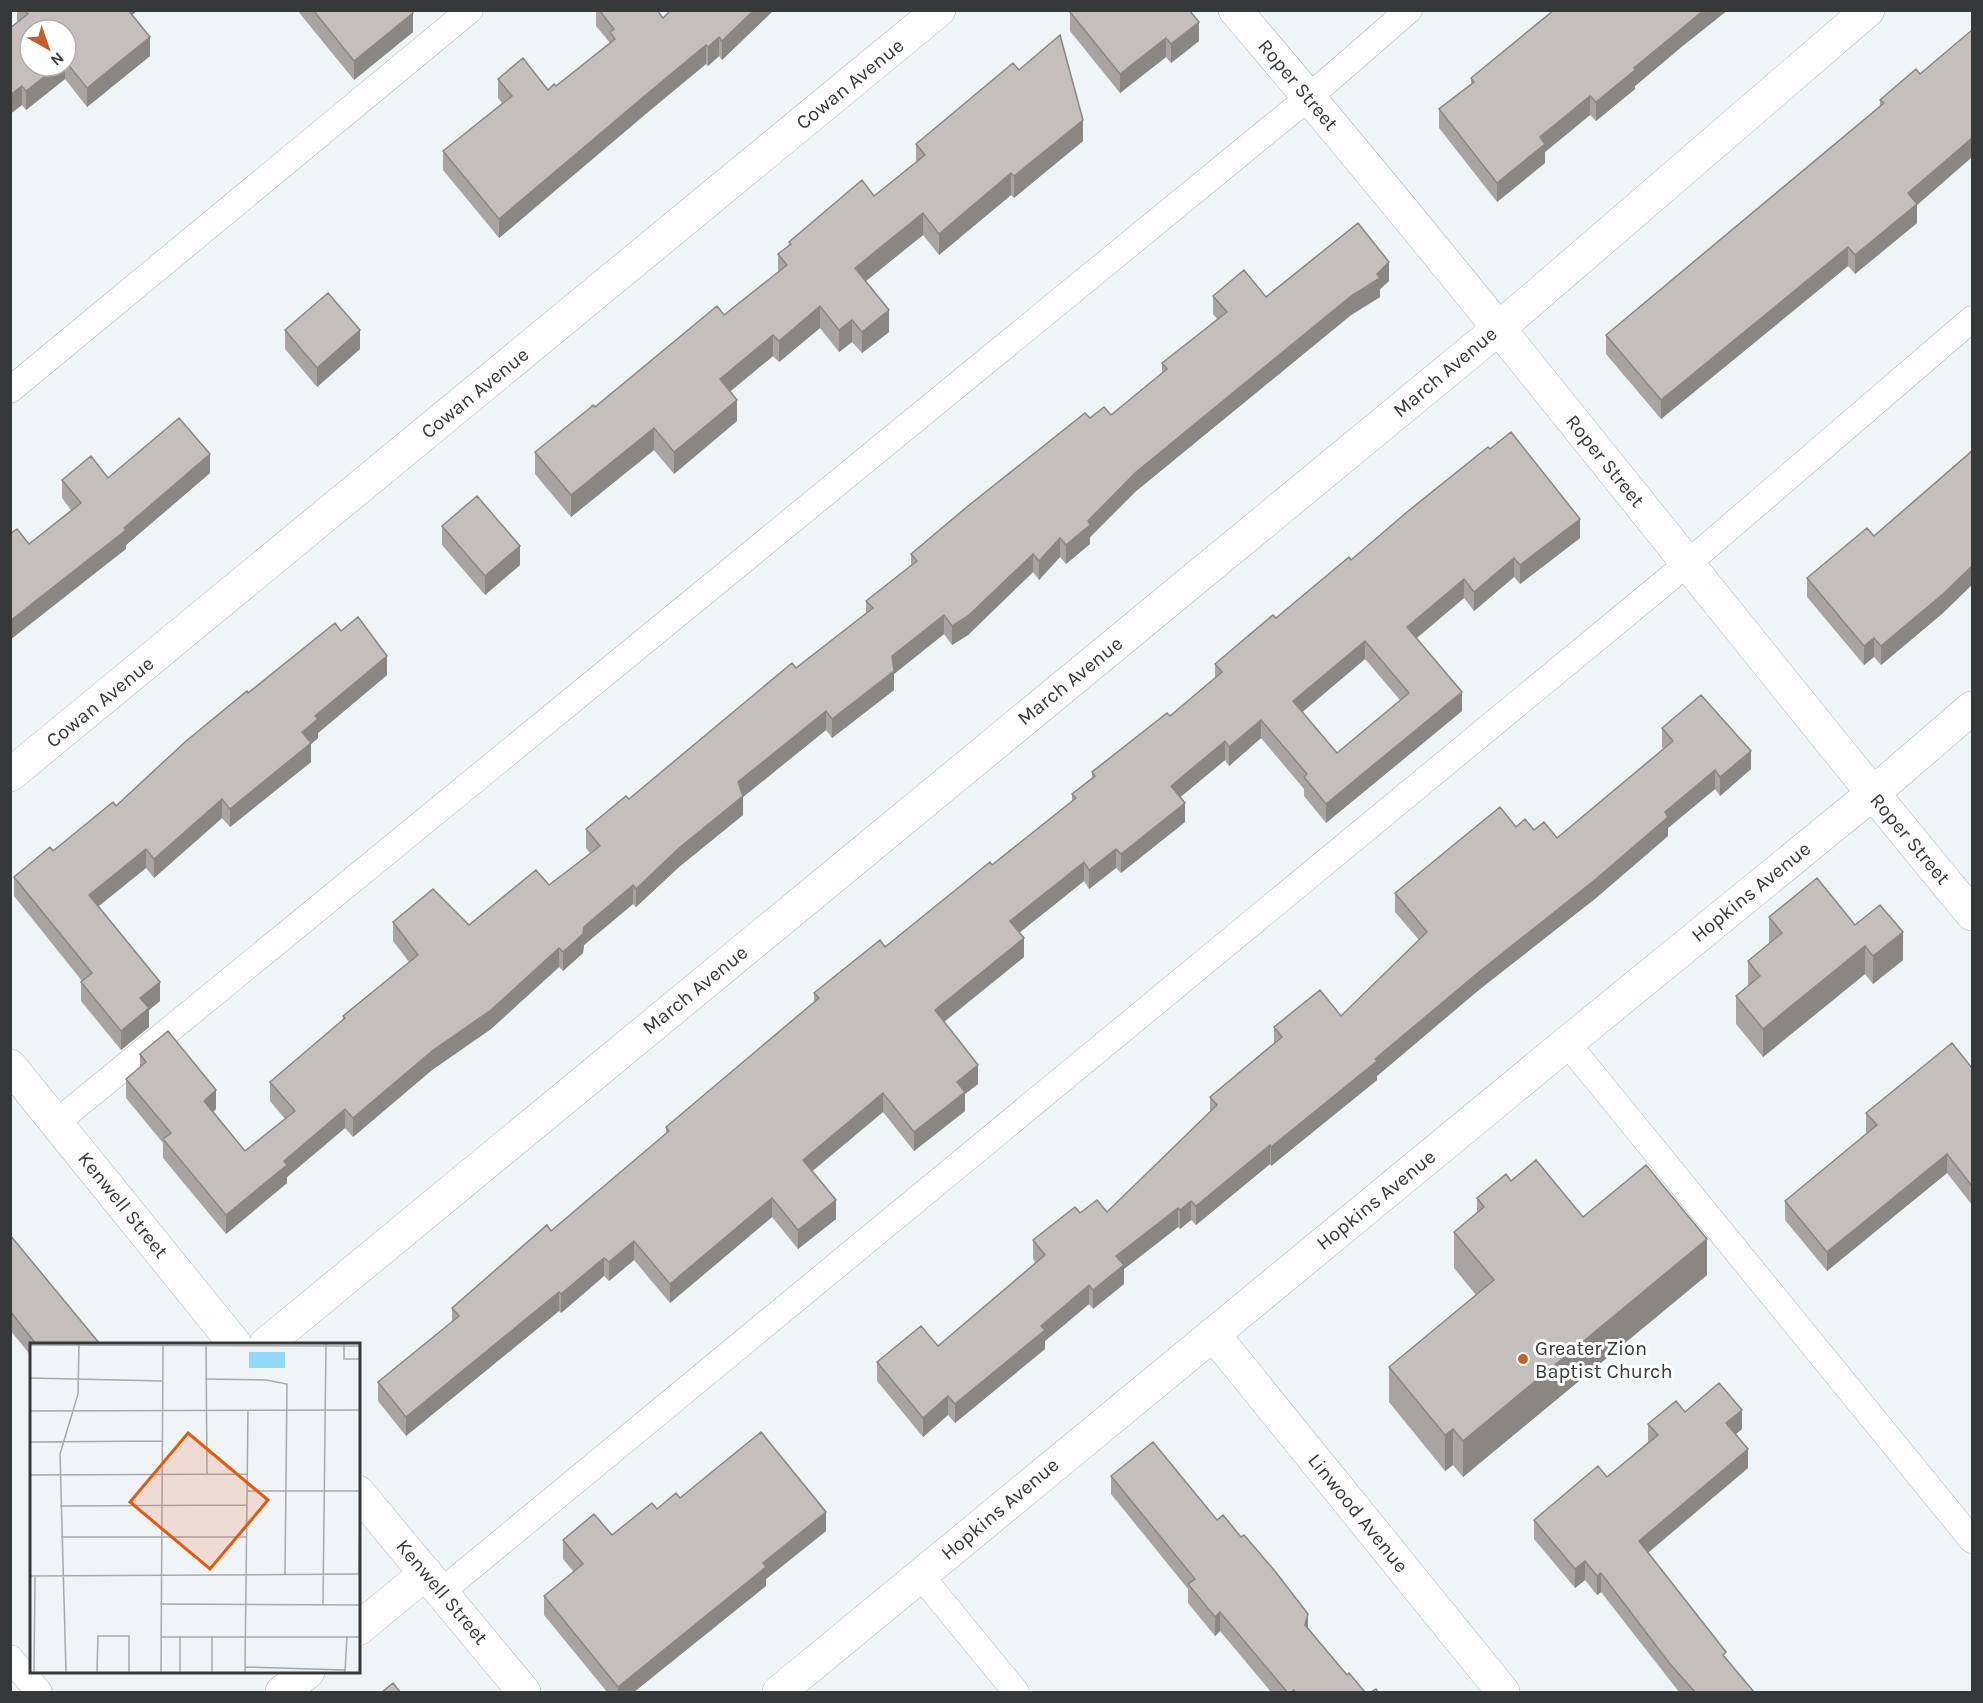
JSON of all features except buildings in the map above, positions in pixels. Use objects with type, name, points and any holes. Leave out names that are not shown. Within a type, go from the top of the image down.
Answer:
[{"type":"street","name":"Cowan Avenue","points":[[10,775],[939,10]]},
{"type":"street","name":"Roper Street","points":[[1235,10],[1309,97],[1688,563],[1872,794],[1972,914]]},
{"type":"street","name":"March Avenue","points":[[267,1343],[1498,329],[1868,10]]},
{"type":"street","name":"Hopkins Avenue","points":[[779,1692],[1567,1042],[1872,794],[1972,708]]},
{"type":"street","name":"Kenwell Street","points":[[10,1066],[234,1343]]},
{"type":"street","name":"Linwood Avenue","points":[[1213,1334],[1503,1692]]},
{"type":"street","name":"Kenwell Street","points":[[360,1494],[524,1692]]},
{"type":"street","points":[[360,1628],[434,1582]]},
{"type":"street","points":[[282,1692],[306,1673]]},
{"type":"lane","points":[[10,390],[470,10]]},
{"type":"lane","points":[[57,1122],[1309,97],[1409,10]]},
{"type":"lane","points":[[434,1582],[1688,563],[1972,319]]},
{"type":"lane","points":[[1567,1042],[1972,1540]]},
{"type":"lane","points":[[921,1576],[1016,1692]]},
{"type":"lane","points":[[10,1658],[39,1692]]},
{"type":"place","name":"Greater Zion Baptist Church","points":[[1523,1359]]}]
